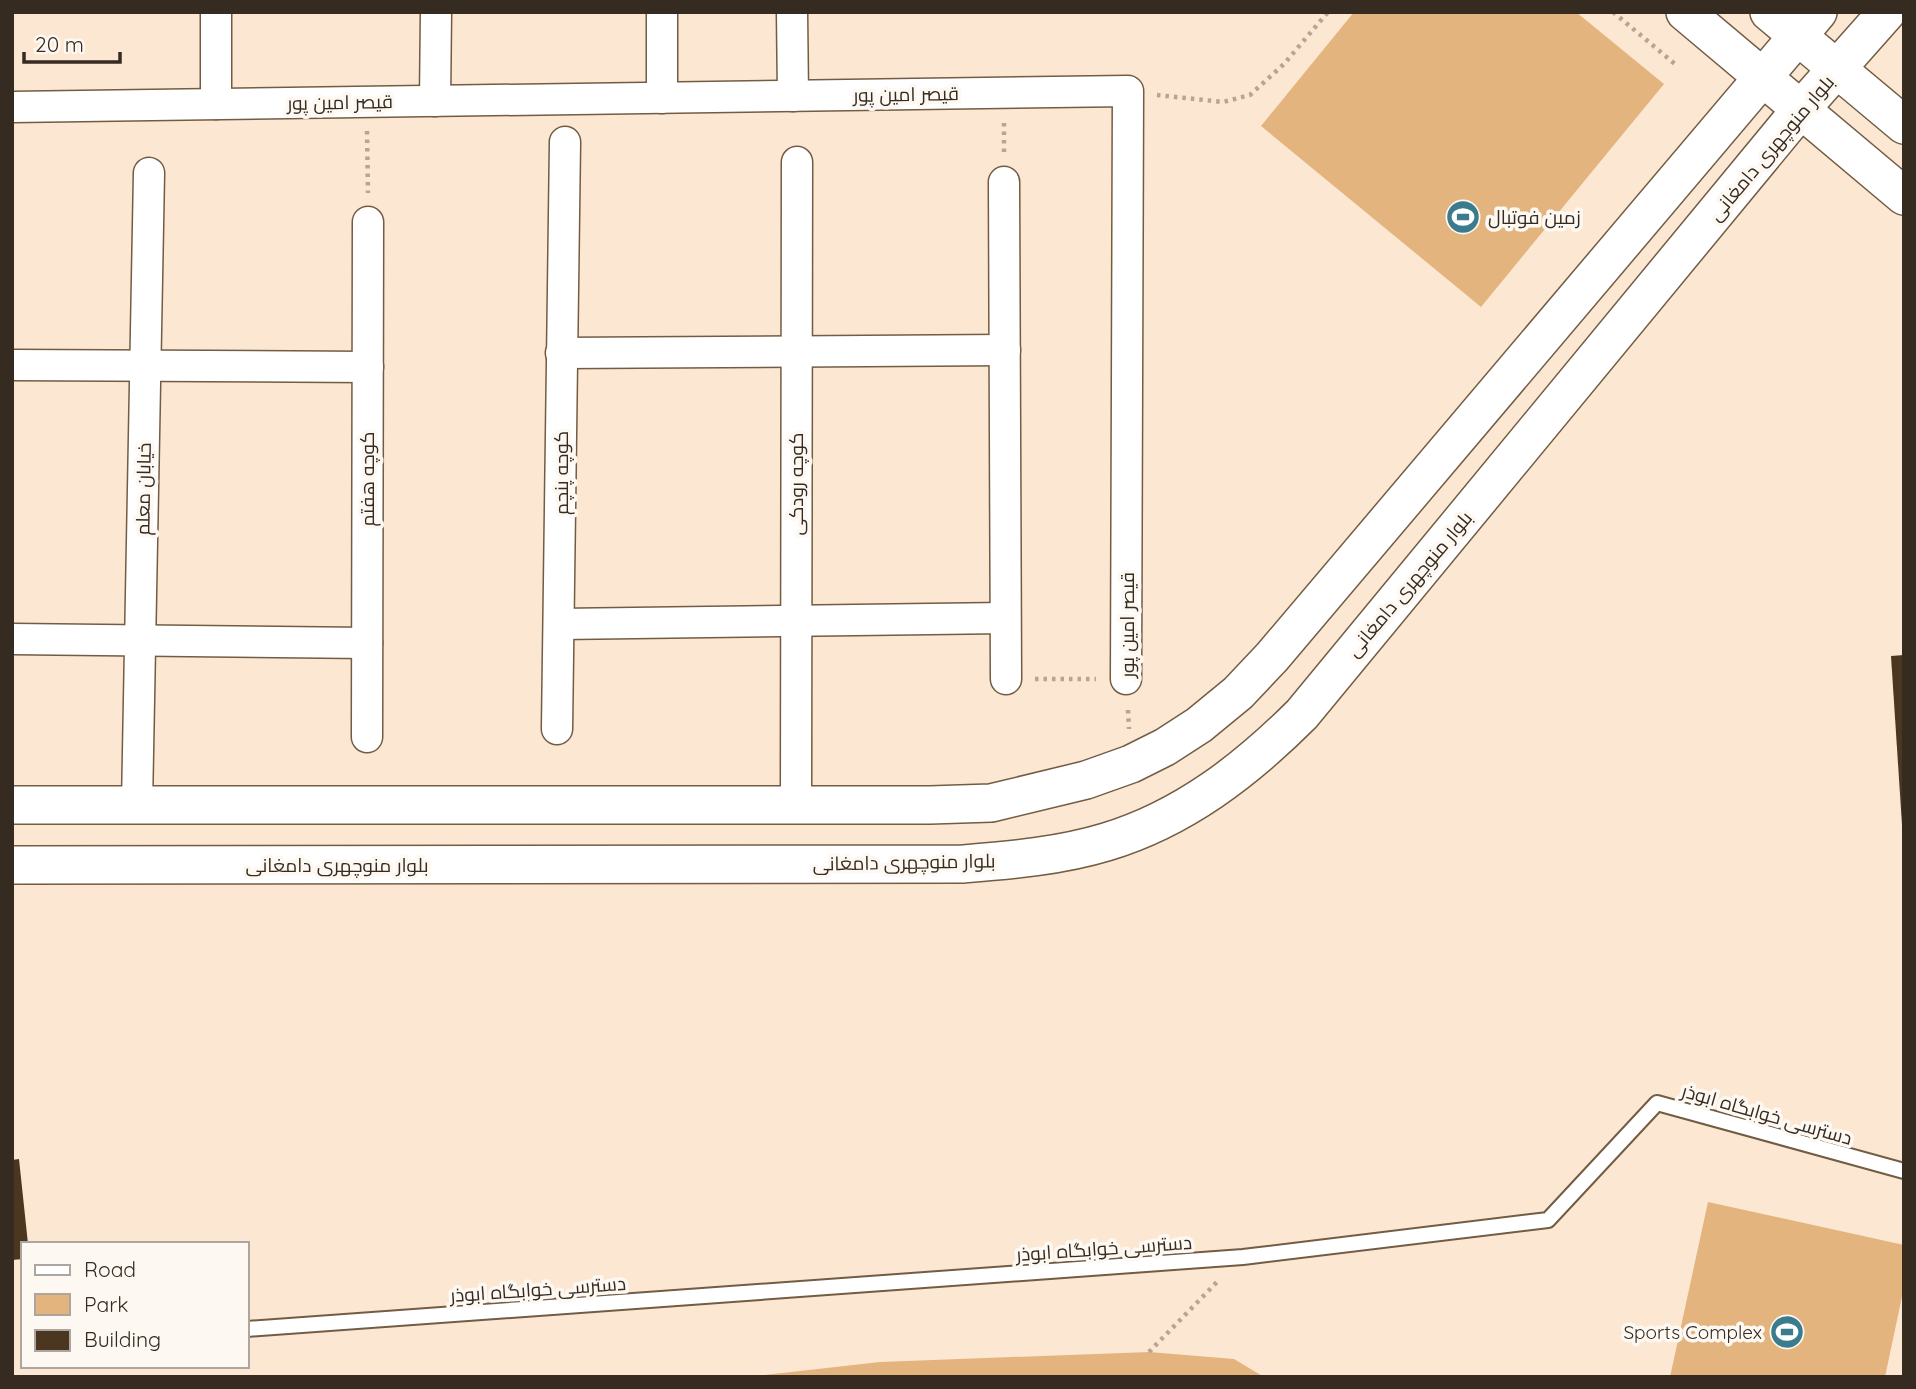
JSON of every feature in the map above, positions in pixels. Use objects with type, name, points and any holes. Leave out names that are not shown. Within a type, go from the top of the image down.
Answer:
[{"type":"street","points":[[216,12],[216,104]]},
{"type":"street","points":[[435,101],[436,12]]},
{"type":"street","points":[[662,12],[662,98]]},
{"type":"street","points":[[792,12],[793,96]]},
{"type":"street","points":[[1685,12],[1904,196]]},
{"type":"street","points":[[1769,12],[1808,25],[1838,70],[1904,125]]},
{"type":"street","name":"بلوار منوچهری دامغانی","points":[[12,865],[963,864],[1062,852],[1106,842],[1143,829],[1186,807],[1226,781],[1264,752],[1302,714],[1801,109],[1838,70],[1886,12]]},
{"type":"street","points":[[12,804],[796,806],[991,803],[1086,780],[1131,764],[1166,747],[1199,724],[1237,693],[1272,657],[1808,25]]},
{"type":"street","name":"قیصر امین پور","points":[[12,107],[1128,91],[1126,678]]},
{"type":"street","name":"کوچه پنچم","points":[[557,729],[565,142]]},
{"type":"street","name":"کوچه رودکی","points":[[796,806],[797,162]]},
{"type":"street","name":"خیابان معلم","points":[[137,805],[149,173]]},
{"type":"street","points":[[1004,182],[1006,679]]},
{"type":"street","name":"کوچه هفتم","points":[[367,737],[368,222]]},
{"type":"street","points":[[561,354],[1005,350]]},
{"type":"street","points":[[12,365],[145,368],[368,367]]},
{"type":"street","points":[[560,624],[1005,618]]},
{"type":"street","points":[[12,639],[367,643]]},
{"type":"lane","name":"دسترسی خوابگاه ابوذر","points":[[248,1329],[1243,1257],[1548,1220],[1657,1104],[1904,1171]]},
{"type":"path","points":[[1128,91],[1223,102],[1251,95],[1284,64],[1328,12]]},
{"type":"path","points":[[1613,12],[1675,64]]},
{"type":"path","points":[[1004,93],[1004,182]]},
{"type":"path","points":[[367,102],[368,222]]},
{"type":"path","points":[[1006,679],[1126,678]]},
{"type":"path","name":"قیصر امین پور","points":[[1126,678],[1131,764]]},
{"type":"path","points":[[1149,1352],[1243,1257]]},
{"type":"green space","name":"زمین فوتبال","points":[[1354,12],[1576,12],[1664,84],[1481,307],[1261,126]]},
{"type":"green space","name":"Sports Complex","points":[[1708,1202],[1904,1245],[1904,1287],[1885,1377],[1670,1377]]},
{"type":"green space","points":[[1149,1352],[1234,1359],[1264,1377],[746,1377],[880,1362]]},
{"type":"building","points":[[1904,655],[1904,825],[1902,825],[1891,656]]},
{"type":"building","points":[[19,1159],[28,1242],[21,1242],[21,1259],[12,1260],[12,1160]]},
{"type":"place","name":"زمین فوتبال","points":[[1463,217]]},
{"type":"place","name":"Sports Complex","points":[[1787,1332]]}]
